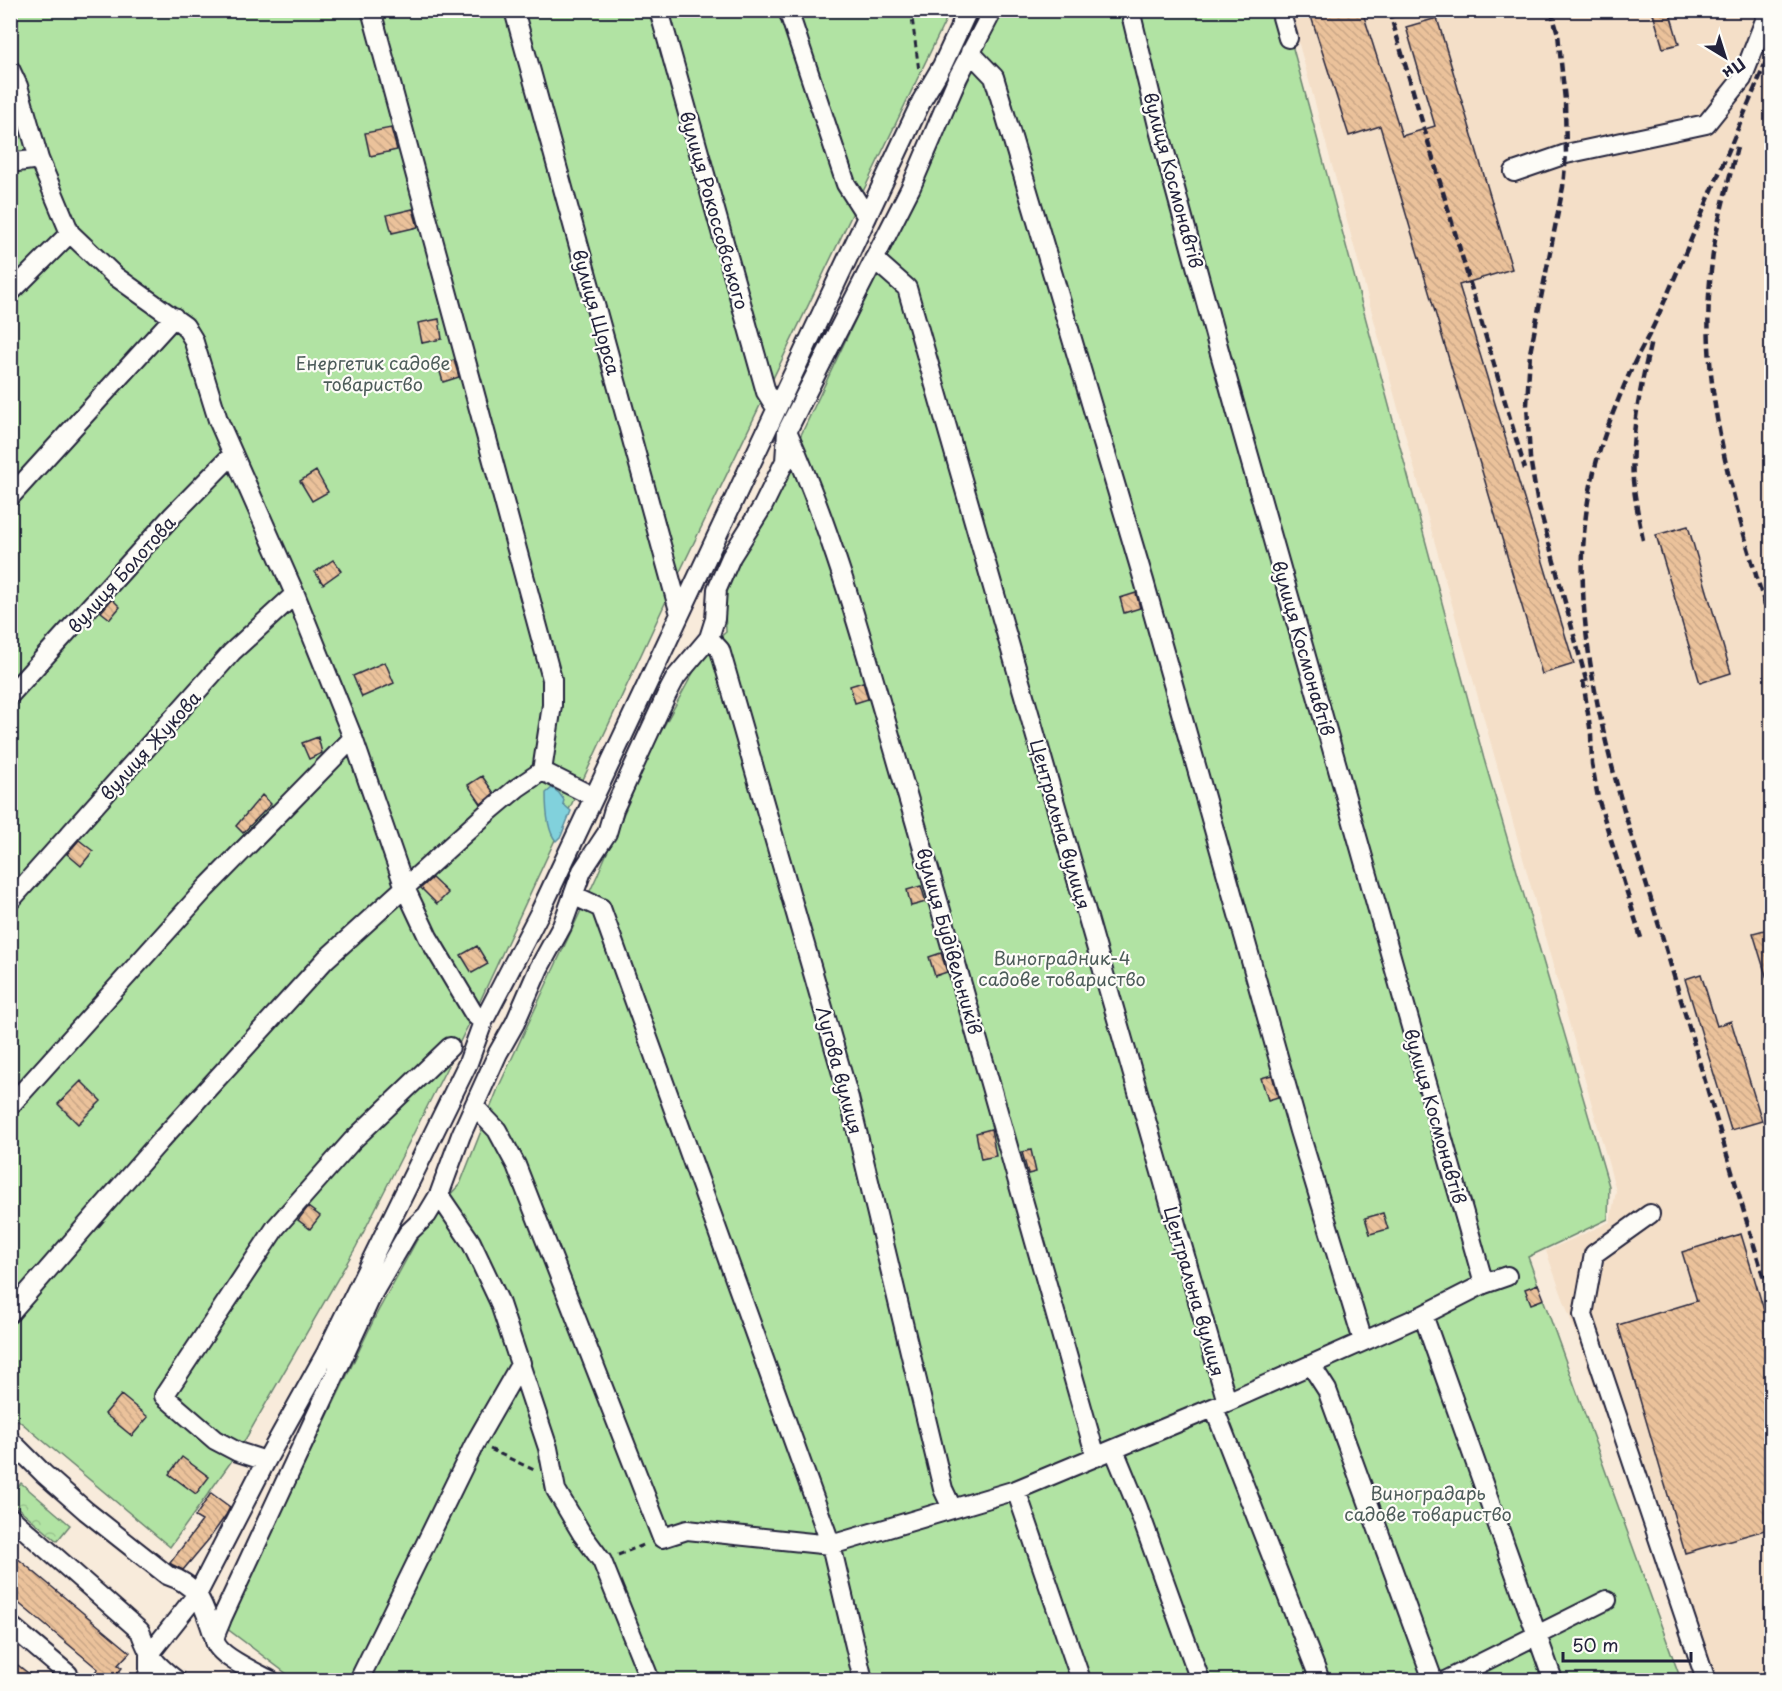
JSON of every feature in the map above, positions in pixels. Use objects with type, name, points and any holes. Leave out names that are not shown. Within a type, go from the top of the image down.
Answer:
[{"type":"street","points":[[10,1313],[160,1141],[327,959],[517,788],[542,771],[552,705],[552,679],[371,10]]},
{"type":"street","name":"вулиця Щорса","points":[[514,10],[680,614]]},
{"type":"street","name":"вулиця Рокоссовського","points":[[659,10],[766,392],[776,408]]},
{"type":"street","points":[[788,10],[846,184],[867,217]]},
{"type":"street","points":[[146,1680],[149,1672],[149,1655],[198,1593],[266,1461],[326,1353],[381,1244],[468,1063],[483,1022],[540,912],[921,100],[942,66],[969,10]]},
{"type":"street","points":[[215,1639],[222,1618],[373,1293],[408,1233],[427,1215],[439,1195],[461,1135],[498,1053],[562,926],[582,871],[608,833],[614,809],[666,696],[676,677],[709,638],[716,619],[717,589],[731,557],[763,506],[785,461],[787,431],[911,187],[957,77],[993,10]]},
{"type":"street","name":"вулиця Космонавтів","points":[[1130,10],[1159,130],[1216,338],[1484,1284]]},
{"type":"street","points":[[1280,10],[1288,38]]},
{"type":"street","points":[[1514,172],[1566,154],[1706,124],[1742,79],[1769,10]]},
{"type":"street","points":[[970,52],[994,77],[1144,581],[1299,1131],[1363,1341]]},
{"type":"street","points":[[10,69],[18,86],[39,159],[70,233],[114,276],[185,326],[193,339],[219,420],[295,594],[352,738],[405,888],[428,937],[474,1014],[483,1022]]},
{"type":"street","points":[[10,163],[39,159]]},
{"type":"street","points":[[10,293],[70,233]]},
{"type":"street","name":"Центральна вулиця","points":[[874,259],[907,288],[1221,1405],[1320,1680]]},
{"type":"street","points":[[10,497],[174,317]]},
{"type":"street","name":"вулиця Будівельників","points":[[787,431],[804,468],[838,560],[988,1071],[1096,1457]]},
{"type":"street","name":"вулиця Болотова","points":[[10,695],[173,515],[233,454]]},
{"type":"street","name":"вулиця Жукова","points":[[10,901],[232,652],[295,594]]},
{"type":"street","name":"Лугова вулиця","points":[[709,638],[720,650],[849,1098],[943,1489],[952,1508]]},
{"type":"street","points":[[10,1106],[206,888],[352,738]]},
{"type":"street","points":[[542,771],[594,797]]},
{"type":"street","points":[[573,895],[602,908],[831,1545],[863,1680]]},
{"type":"street","points":[[266,1461],[238,1452],[214,1440],[164,1396],[276,1227],[352,1141],[450,1047]]},
{"type":"street","points":[[474,1106],[497,1130],[516,1165],[662,1538],[687,1530],[831,1545],[1016,1490],[1221,1405],[1424,1315],[1484,1284],[1508,1276]]},
{"type":"street","points":[[439,1195],[471,1242],[500,1301],[548,1448],[556,1490],[582,1534],[602,1561],[650,1680]]},
{"type":"street","points":[[1650,1214],[1594,1254],[1583,1315],[1706,1680]]},
{"type":"street","points":[[1424,1315],[1553,1680]]},
{"type":"street","points":[[359,1680],[474,1445],[521,1363]]},
{"type":"street","points":[[1311,1365],[1327,1390],[1433,1680]]},
{"type":"street","points":[[10,1440],[86,1511],[167,1575],[183,1580],[198,1593],[218,1648],[270,1680]]},
{"type":"street","points":[[1114,1450],[1138,1508],[1200,1680]]},
{"type":"street","points":[[1016,1490],[1081,1680]]},
{"type":"street","points":[[10,1517],[140,1631],[149,1655],[158,1667],[176,1680]]},
{"type":"street","points":[[1447,1680],[1607,1600]]},
{"type":"street","points":[[10,1625],[69,1674],[63,1680]]},
{"type":"street","points":[[153,1680],[164,1678],[176,1680]]},
{"type":"path","points":[[911,10],[921,100]]},
{"type":"path","points":[[474,1445],[492,1449],[549,1478],[556,1490]]},
{"type":"path","points":[[602,1561],[662,1538]]},
{"type":"shaded area","points":[[1290,11],[1771,11],[1771,1680],[1700,1680],[1546,1251],[1610,1222],[1616,1191],[1429,522]]},
{"type":"green space","name":"Енергетик садове товариство","points":[[10,11],[950,11],[673,586],[474,1014],[356,1247],[238,1452],[170,1547],[11,1414]]},
{"type":"green space","name":"Виноградник-4 садове товариство","points":[[1001,11],[1283,11],[1484,759],[1609,1186],[1608,1219],[1528,1257],[1681,1680],[295,1680],[226,1628],[377,1313],[430,1216],[460,1184],[499,1086],[597,876],[651,750],[705,651],[726,632],[724,589],[789,474],[800,437]]},
{"type":"green space","points":[[21,1483],[70,1525],[57,1541],[11,1502],[11,1495]]},
{"type":"water","points":[[552,788],[559,793],[564,800],[563,804],[571,811],[561,836],[556,841],[549,825],[547,811],[546,793]]},
{"type":"building","points":[[1309,10],[1362,10],[1402,136],[1435,126],[1406,27],[1437,18],[1512,269],[1459,285],[1574,664],[1542,674],[1380,126],[1349,136]]},
{"type":"building","points":[[1652,10],[1669,10],[1679,44],[1663,48]]},
{"type":"building","points":[[391,128],[397,150],[370,156],[365,133]]},
{"type":"building","points":[[413,209],[418,227],[392,233],[387,215]]},
{"type":"building","points":[[439,319],[442,339],[422,343],[418,323]]},
{"type":"building","points":[[454,360],[459,377],[443,382],[438,365]]},
{"type":"building","points":[[316,471],[328,492],[312,501],[300,481]]},
{"type":"building","points":[[1688,526],[1731,673],[1700,683],[1656,535]]},
{"type":"building","points":[[333,560],[341,571],[323,584],[315,572]]},
{"type":"building","points":[[1136,593],[1140,608],[1124,613],[1120,598]]},
{"type":"building","points":[[112,599],[120,607],[110,619],[101,612]]},
{"type":"building","points":[[385,662],[394,683],[362,697],[353,676]]},
{"type":"building","points":[[863,682],[868,699],[855,703],[850,686]]},
{"type":"building","points":[[318,737],[322,753],[309,759],[302,743]]},
{"type":"building","points":[[482,776],[494,793],[481,804],[468,785]]},
{"type":"building","points":[[262,795],[271,804],[243,833],[236,826]]},
{"type":"building","points":[[79,840],[93,851],[81,866],[67,854]]},
{"type":"building","points":[[432,878],[448,893],[437,904],[421,888]]},
{"type":"building","points":[[921,886],[926,902],[911,906],[907,890]]},
{"type":"building","points":[[1772,928],[1772,982],[1768,982],[1753,933]]},
{"type":"building","points":[[477,946],[488,964],[472,973],[461,955]]},
{"type":"building","points":[[941,953],[947,972],[935,976],[929,957]]},
{"type":"building","points":[[1701,974],[1717,1026],[1731,1021],[1762,1121],[1731,1130],[1685,979]]},
{"type":"building","points":[[1272,1075],[1278,1097],[1268,1100],[1261,1078]]},
{"type":"building","points":[[81,1081],[101,1101],[78,1124],[58,1104]]},
{"type":"building","points":[[991,1129],[996,1156],[981,1159],[976,1133]]},
{"type":"building","points":[[1031,1150],[1036,1172],[1028,1174],[1022,1152]]},
{"type":"building","points":[[308,1207],[320,1216],[310,1229],[298,1220]]},
{"type":"building","points":[[1383,1213],[1388,1229],[1370,1234],[1365,1218]]},
{"type":"building","points":[[1741,1234],[1772,1337],[1772,1528],[1685,1553],[1618,1325],[1697,1301],[1682,1252]]},
{"type":"building","points":[[1538,1284],[1544,1299],[1531,1304],[1525,1289]]},
{"type":"building","points":[[121,1395],[148,1417],[132,1436],[105,1414]]},
{"type":"building","points":[[182,1457],[209,1477],[196,1494],[169,1474]]},
{"type":"building","points":[[211,1493],[230,1507],[209,1539],[183,1570],[170,1563],[202,1521],[195,1517]]},
{"type":"building","points":[[10,1552],[130,1652],[118,1665],[122,1668],[112,1680],[87,1680],[98,1669],[10,1596]]},
{"type":"building","points":[[10,1659],[37,1680],[10,1680]]},
{"type":"railway","points":[[1389,10],[1525,469]]},
{"type":"railway","points":[[1551,10],[1558,34],[1565,100],[1566,154],[1563,187],[1530,353],[1527,405],[1530,458],[1537,499],[1588,687]]},
{"type":"railway","points":[[1772,48],[1652,330],[1634,363],[1614,409],[1593,476],[1584,534],[1583,594],[1589,654],[1600,715],[1615,776],[1772,1305]]},
{"type":"railway","points":[[1737,147],[1719,218],[1712,262],[1709,309],[1710,356],[1714,402],[1722,448],[1745,538],[1772,628]]},
{"type":"railway","points":[[1643,540],[1633,480],[1633,445],[1637,410],[1651,341]]},
{"type":"railway","points":[[1583,680],[1598,798],[1641,938]]},
{"type":"park label","name":"Виноградарь садове товариство","points":[[1428,1502]]}]
